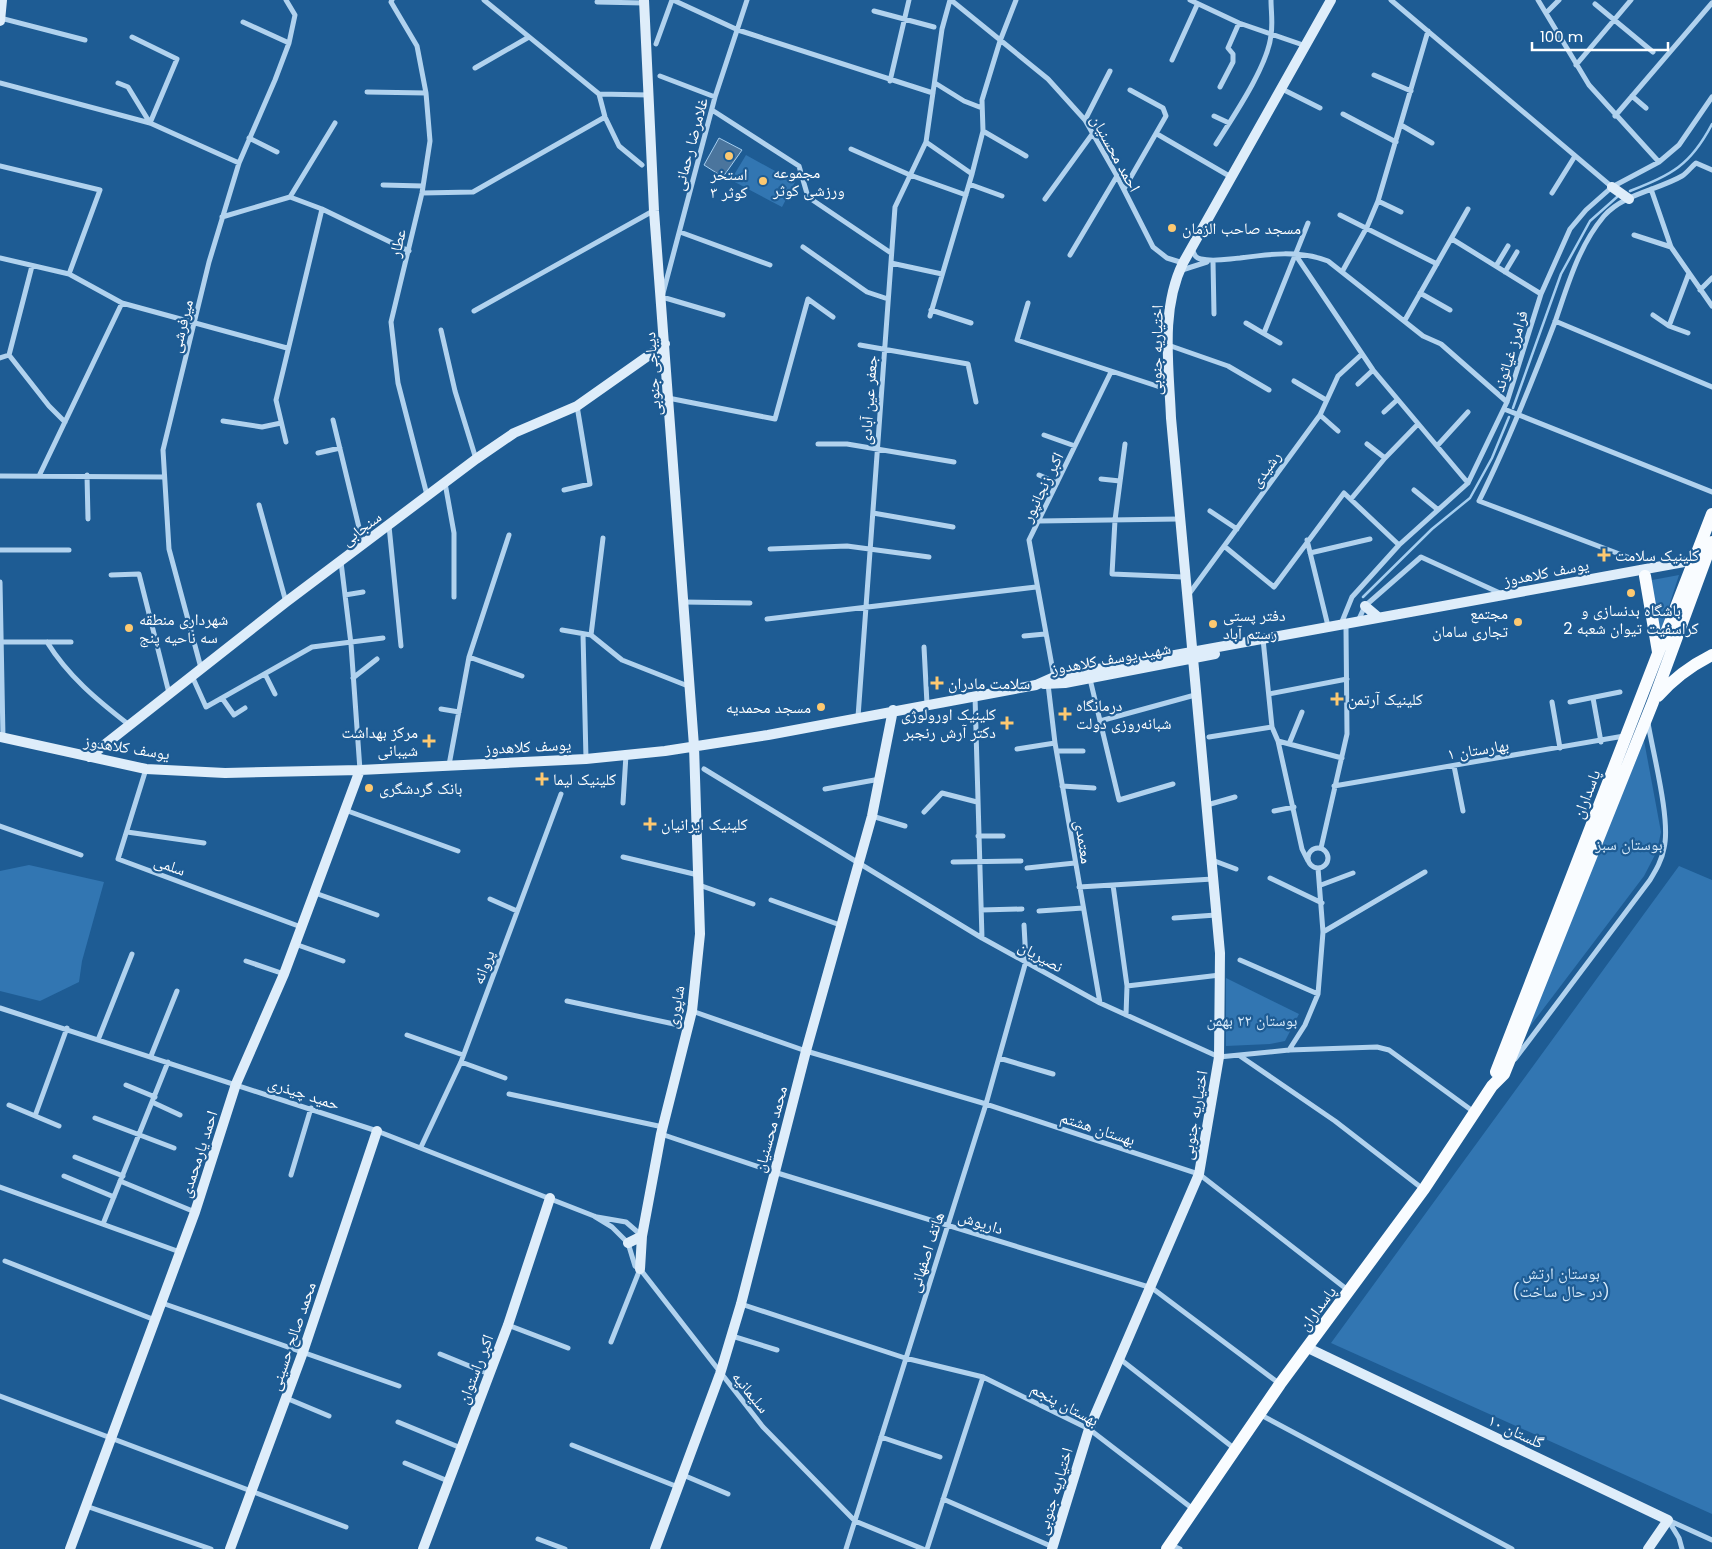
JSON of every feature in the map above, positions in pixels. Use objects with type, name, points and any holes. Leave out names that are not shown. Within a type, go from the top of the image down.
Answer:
[{"type":"main road","points":[[0,20],[2,0]]},
{"type":"main road","name":"اختیاریه جنوبی","points":[[1053,1548],[1089,1429],[1152,1288],[1199,1174],[1219,1056],[1220,975],[1217,915],[1179,519],[1170,391],[1169,309],[1173,287],[1192,247],[1331,0]]},
{"type":"main road","name":"دیباجی جنوبی","points":[[644,2],[654,211],[662,297],[682,602],[694,746]]},
{"type":"main road","points":[[1612,187],[1630,199]]},
{"type":"main road","name":"سنجابی","points":[[89,757],[128,724],[286,602],[342,562],[476,459],[514,433],[577,406],[665,344]]},
{"type":"main road","name":"پاسداران","points":[[1492,1086],[1496,1069],[1658,652],[1704,563],[1712,514]]},
{"type":"main road","name":"پاسداران","points":[[1173,1548],[1194,1510],[1259,1414],[1424,1189],[1492,1086],[1504,1074],[1653,702],[1712,542]]},
{"type":"main road","name":"یوسف کلاهدوز","points":[[1192,655],[1344,626],[1644,576],[1704,563]]},
{"type":"main road","name":"یوسف کلاهدوز","points":[[1263,641],[1328,626],[1344,626],[1378,617],[1396,617],[1505,595],[1704,563]]},
{"type":"main road","points":[[1644,576],[1658,652]]},
{"type":"main road","points":[[1365,606],[1378,617]]},
{"type":"main road","name":"شهید یوسف کلاهدوز","points":[[1051,681],[1090,678],[1192,655]]},
{"type":"main road","name":"شهید یوسف کلاهدوز","points":[[1036,685],[1192,655]]},
{"type":"main road","points":[[1653,702],[1679,675],[1692,665],[1712,655]]},
{"type":"main road","name":"یوسف کلاهدوز","points":[[2,737],[146,769],[225,773],[360,770],[586,759],[768,735],[893,710],[1036,685]]},
{"type":"main road","name":"محمد محسنیان","points":[[655,1549],[720,1374],[732,1336],[806,1051],[872,816],[893,710]]},
{"type":"main road","name":"شاپوری","points":[[640,1269],[642,1236],[662,1130],[692,1011],[700,934],[694,746]]},
{"type":"main road","name":"احمد یارمحمدی","points":[[70,1549],[195,1212],[236,1084],[296,944],[360,770]]},
{"type":"main road","name":"محمد صالح حسینی","points":[[230,1549],[303,1352],[377,1131]]},
{"type":"main road","name":"اکبر راستوان","points":[[423,1549],[508,1325],[550,1198]]},
{"type":"main road","points":[[628,1243],[642,1236]]},
{"type":"main road","name":"گلستان ۱۰","points":[[1308,1348],[1668,1520]]},
{"type":"main road","points":[[1648,1549],[1668,1520]]},
{"type":"street","name":"میرفرشی","points":[[202,668],[169,549],[163,450],[222,217],[238,163],[289,43],[295,15],[286,0]]},
{"type":"street","name":"عطار","points":[[392,0],[391,2],[416,46],[426,93],[430,141],[422,193],[392,322],[398,383],[428,496]]},
{"type":"street","points":[[484,0],[599,94],[605,117],[619,146],[642,166]]},
{"type":"street","points":[[656,44],[673,0],[738,30],[933,93]]},
{"type":"street","name":"غلامرضا رحمانی","points":[[662,297],[715,97],[747,0]]},
{"type":"street","points":[[890,80],[909,0]]},
{"type":"street","points":[[950,0],[942,30],[935,83],[964,101],[982,108]]},
{"type":"street","name":"احمد محسنیان","points":[[950,0],[1048,79],[1085,120],[1124,189],[1153,247],[1181,268]]},
{"type":"street","points":[[971,324],[930,313],[970,184],[983,131],[982,100],[1000,40],[1016,0]]},
{"type":"street","points":[[1190,0],[1196,5],[1239,23],[1306,47]]},
{"type":"street","points":[[1216,144],[1256,77],[1271,35],[1271,0]]},
{"type":"street","points":[[1391,0],[1612,187]]},
{"type":"street","points":[[1538,0],[1589,85],[1615,116],[1659,162]]},
{"type":"street","points":[[1546,13],[1559,0]]},
{"type":"street","points":[[1576,65],[1632,0]]},
{"type":"street","points":[[597,2],[644,2]]},
{"type":"street","points":[[1615,116],[1712,3]]},
{"type":"street","points":[[1595,4],[1653,52]]},
{"type":"street","points":[[1172,60],[1196,5]]},
{"type":"street","points":[[874,10],[934,27]]},
{"type":"street","points":[[0,20],[85,40]]},
{"type":"street","points":[[243,22],[289,43]]},
{"type":"street","points":[[1220,87],[1233,62],[1233,54],[1228,48],[1239,23]]},
{"type":"street","points":[[1342,272],[1367,228],[1378,201],[1428,31]]},
{"type":"street","points":[[132,37],[177,59],[150,123]]},
{"type":"street","points":[[475,68],[529,37]]},
{"type":"street","points":[[1085,120],[1110,72]]},
{"type":"street","points":[[1374,75],[1411,92]]},
{"type":"street","points":[[660,76],[715,97]]},
{"type":"street","points":[[118,83],[128,87],[150,123]]},
{"type":"street","name":"جعفر عین آبادی","points":[[858,717],[895,206],[926,142],[935,83]]},
{"type":"street","points":[[0,84],[150,123],[238,163]]},
{"type":"street","points":[[1282,89],[1320,108]]},
{"type":"street","points":[[1124,189],[1157,134],[1166,112],[1163,108],[1130,90]]},
{"type":"street","points":[[366,92],[426,93]]},
{"type":"street","points":[[599,94],[649,95]]},
{"type":"street","points":[[1632,96],[1646,108]]},
{"type":"street","name":"فرامرز غیاثوند","points":[[1344,626],[1352,597],[1399,545],[1468,483],[1507,402],[1541,294],[1570,229],[1586,210],[1612,187],[1659,162],[1679,144],[1712,98]]},
{"type":"street","points":[[712,110],[799,166],[808,198],[891,253]]},
{"type":"street","points":[[1343,114],[1396,142]]},
{"type":"street","points":[[1214,116],[1229,124]]},
{"type":"street","points":[[422,193],[473,192],[605,117]]},
{"type":"street","points":[[290,197],[335,123]]},
{"type":"street","points":[[1401,125],[1432,142]]},
{"type":"street","points":[[983,131],[1026,156]]},
{"type":"street","points":[[1045,199],[1093,134]]},
{"type":"street","points":[[1157,134],[1231,177]]},
{"type":"street","points":[[249,138],[277,152]]},
{"type":"street","points":[[926,142],[972,174]]},
{"type":"street","points":[[851,149],[910,175],[966,195]]},
{"type":"street","points":[[1552,193],[1575,156]]},
{"type":"street","name":"فرامرز غیاثوند","points":[[1630,558],[1479,501],[1518,415],[1555,321],[1570,274],[1589,236],[1606,214],[1630,199],[1683,176],[1696,163],[1712,170]]},
{"type":"street","points":[[0,166],[100,190],[69,274]]},
{"type":"street","points":[[1070,255],[1117,176]]},
{"type":"street","points":[[383,184],[423,186]]},
{"type":"street","points":[[970,184],[1002,196]]},
{"type":"street","points":[[1651,189],[1671,247],[1712,306]]},
{"type":"street","points":[[222,217],[290,197],[322,209],[408,250]]},
{"type":"street","points":[[1378,201],[1401,212]]},
{"type":"street","points":[[286,442],[276,400],[322,209]]},
{"type":"street","points":[[1405,320],[1468,209]]},
{"type":"street","points":[[474,311],[654,211]]},
{"type":"street","points":[[1340,215],[1437,264]]},
{"type":"street","points":[[1264,333],[1308,223]]},
{"type":"street","points":[[680,232],[770,265]]},
{"type":"street","points":[[1634,235],[1671,247]]},
{"type":"street","points":[[1452,239],[1541,294]]},
{"type":"street","points":[[1496,266],[1508,246]]},
{"type":"street","points":[[803,247],[866,292],[888,299]]},
{"type":"street","points":[[1192,247],[1194,255],[1199,259],[1213,261]]},
{"type":"street","points":[[1505,272],[1517,252]]},
{"type":"street","points":[[1181,268],[1213,261],[1295,254],[1313,256],[1328,261],[1423,336],[1440,344],[1507,402]]},
{"type":"street","points":[[1295,254],[1373,370],[1468,483]]},
{"type":"street","points":[[0,258],[69,274],[122,302],[287,348]]},
{"type":"street","points":[[1213,261],[1214,314]]},
{"type":"street","points":[[891,263],[942,274]]},
{"type":"street","points":[[9,355],[32,266]]},
{"type":"street","points":[[1669,326],[1689,273]]},
{"type":"street","points":[[1700,290],[1712,278]]},
{"type":"street","points":[[1420,293],[1450,310]]},
{"type":"street","points":[[662,297],[723,315]]},
{"type":"street","points":[[668,398],[775,419],[808,299],[833,317]]},
{"type":"street","points":[[39,476],[122,302]]},
{"type":"street","points":[[1028,303],[1017,340],[1170,391]]},
{"type":"street","points":[[1653,315],[1669,326],[1688,332]]},
{"type":"street","points":[[1555,321],[1712,387]]},
{"type":"street","points":[[1246,323],[1280,343]]},
{"type":"street","points":[[441,330],[455,391],[476,459]]},
{"type":"street","points":[[860,345],[968,364],[976,402]]},
{"type":"street","points":[[1168,345],[1228,366],[1269,390]]},
{"type":"street","name":"رشیدی","points":[[1186,598],[1320,415],[1338,376],[1362,354]]},
{"type":"street","points":[[0,358],[9,355]]},
{"type":"street","points":[[9,355],[49,406],[65,422]]},
{"type":"street","points":[[1358,384],[1373,370]]},
{"type":"street","name":"اکبر زنجانپور","points":[[1051,681],[1030,540],[1110,372]]},
{"type":"street","points":[[1294,381],[1326,400]]},
{"type":"street","points":[[1384,412],[1397,400]]},
{"type":"street","points":[[564,490],[590,484],[577,406]]},
{"type":"street","points":[[1504,408],[1712,492]]},
{"type":"street","points":[[1437,446],[1468,412]]},
{"type":"street","points":[[1320,415],[1338,431]]},
{"type":"street","points":[[333,420],[363,545]]},
{"type":"street","points":[[223,421],[262,427],[281,423]]},
{"type":"street","points":[[1351,499],[1385,458],[1418,424]]},
{"type":"street","points":[[1044,435],[1075,446]]},
{"type":"street","points":[[818,444],[847,444],[954,462]]},
{"type":"street","points":[[1125,444],[1115,520],[1112,574],[1184,577]]},
{"type":"street","points":[[1366,444],[1385,458]]},
{"type":"street","points":[[318,453],[340,448]]},
{"type":"street","points":[[87,475],[88,519]]},
{"type":"street","points":[[0,476],[87,475],[164,477]]},
{"type":"street","points":[[1039,475],[1057,483]]},
{"type":"street","points":[[1101,478],[1120,481]]},
{"type":"street","points":[[445,483],[454,533],[454,597]]},
{"type":"street","points":[[1414,490],[1437,509]]},
{"type":"street","points":[[1224,546],[1274,587],[1307,540],[1344,493],[1399,545]]},
{"type":"street","points":[[259,505],[286,602]]},
{"type":"street","points":[[1210,511],[1237,530]]},
{"type":"street","points":[[873,513],[953,527]]},
{"type":"street","points":[[1039,522],[1179,519]]},
{"type":"street","points":[[389,526],[401,646]]},
{"type":"street","points":[[449,765],[469,657],[509,535]]},
{"type":"street","points":[[591,635],[603,538]]},
{"type":"street","points":[[1310,553],[1370,539]]},
{"type":"street","points":[[1307,540],[1328,626]]},
{"type":"street","points":[[770,549],[847,546],[929,557]]},
{"type":"street","points":[[0,550],[69,550]]},
{"type":"street","points":[[1358,621],[1365,606],[1421,557],[1505,595]]},
{"type":"street","points":[[342,562],[351,644],[360,770]]},
{"type":"street","points":[[111,575],[140,574],[169,693]]},
{"type":"street","points":[[0,582],[2,737]]},
{"type":"street","points":[[767,619],[1036,587]]},
{"type":"street","points":[[345,596],[363,592]]},
{"type":"street","points":[[682,602],[750,603]]},
{"type":"street","points":[[1321,848],[1347,734],[1347,679],[1344,626]]},
{"type":"street","points":[[562,630],[591,635],[622,660],[688,686]]},
{"type":"street","points":[[584,634],[586,759]]},
{"type":"street","points":[[1024,636],[1045,634]]},
{"type":"street","points":[[192,676],[206,707],[312,648],[383,638]]},
{"type":"street","points":[[1263,641],[1272,727],[1278,741],[1302,849],[1312,866],[1318,868],[1324,865],[1328,859],[1326,853],[1321,848]]},
{"type":"street","points":[[47,642],[78,683],[128,724]]},
{"type":"street","points":[[1,643],[71,642]]},
{"type":"street","points":[[924,647],[927,704]]},
{"type":"street","points":[[469,657],[522,676]]},
{"type":"street","points":[[353,678],[377,659]]},
{"type":"street","points":[[265,674],[275,694]]},
{"type":"street","points":[[1090,678],[1119,800],[1173,784]]},
{"type":"street","points":[[1269,694],[1347,679]]},
{"type":"street","name":"معتمدی","points":[[1051,681],[1056,751],[1100,1004]]},
{"type":"street","points":[[1570,702],[1620,692]]},
{"type":"street","points":[[975,695],[982,938]]},
{"type":"street","points":[[1100,722],[1195,695]]},
{"type":"street","points":[[222,698],[234,715],[245,708]]},
{"type":"street","points":[[1592,698],[1601,742]]},
{"type":"street","points":[[1552,702],[1560,748]]},
{"type":"street","points":[[440,709],[459,712]]},
{"type":"street","points":[[1289,744],[1302,712]]},
{"type":"street","points":[[1504,1074],[1650,880],[1661,860],[1666,837],[1664,814],[1646,717]]},
{"type":"street","points":[[1209,737],[1272,727]]},
{"type":"street","name":"بهارستان ١","points":[[1334,786],[1601,742],[1626,736]]},
{"type":"street","points":[[1278,741],[1342,758]]},
{"type":"street","points":[[1017,749],[1055,742]]},
{"type":"street","points":[[1056,751],[1083,751]]},
{"type":"street","points":[[623,803],[626,755]]},
{"type":"street","points":[[1454,766],[1463,811]]},
{"type":"street","name":"سلمی","points":[[146,769],[118,859],[302,927]]},
{"type":"street","name":"نصیریان","points":[[704,769],[982,938],[1100,1004],[1219,1056]]},
{"type":"street","points":[[825,789],[880,778]]},
{"type":"street","points":[[1062,786],[1094,788]]},
{"type":"street","points":[[924,812],[942,793],[977,802]]},
{"type":"street","name":"پروانه","points":[[421,1147],[463,1055],[561,794]]},
{"type":"street","points":[[1206,805],[1235,797]]},
{"type":"street","points":[[1274,811],[1294,807]]},
{"type":"street","points":[[345,810],[458,851]]},
{"type":"street","points":[[872,816],[905,826]]},
{"type":"street","points":[[0,826],[80,855]]},
{"type":"street","points":[[127,832],[204,843]]},
{"type":"street","points":[[978,836],[1003,836]]},
{"type":"street","points":[[1308,861],[1308,855],[1312,850],[1321,848]]},
{"type":"street","points":[[623,858],[699,880],[754,904]]},
{"type":"street","points":[[1212,860],[1236,869]]},
{"type":"street","points":[[953,862],[1021,861]]},
{"type":"street","points":[[1026,868],[1075,863]]},
{"type":"street","points":[[1289,1050],[1305,1025],[1318,994],[1323,932],[1321,885],[1318,868]]},
{"type":"street","points":[[1323,932],[1425,872]]},
{"type":"street","points":[[1321,885],[1353,873]]},
{"type":"street","points":[[1270,878],[1322,903]]},
{"type":"street","points":[[1079,887],[1214,880]]},
{"type":"street","points":[[1113,885],[1127,986],[1126,1015]]},
{"type":"street","points":[[314,893],[377,915]]},
{"type":"street","points":[[490,899],[517,911]]},
{"type":"street","points":[[771,900],[840,925]]},
{"type":"street","points":[[1039,911],[1083,908]]},
{"type":"street","points":[[981,910],[1022,910]]},
{"type":"street","points":[[1174,918],[1217,915]]},
{"type":"street","name":"هاتف اصفهانی","points":[[846,1549],[986,1104],[1026,961],[1024,925]]},
{"type":"street","points":[[296,944],[342,961]]},
{"type":"street","points":[[98,1040],[132,954]]},
{"type":"street","points":[[1240,960],[1318,994]]},
{"type":"street","points":[[246,961],[284,974]]},
{"type":"street","points":[[1127,986],[1220,975]]},
{"type":"street","points":[[150,1056],[177,992]]},
{"type":"street","points":[[567,1001],[688,1027]]},
{"type":"street","name":"حمید چیذری","points":[[0,1008],[311,1108],[421,1147],[550,1198],[594,1216],[612,1227],[628,1243],[635,1266],[640,1269]]},
{"type":"street","name":"بهستان هشتم","points":[[692,1011],[806,1051],[986,1104],[1199,1174],[1350,1291]]},
{"type":"street","points":[[35,1116],[67,1028]]},
{"type":"street","points":[[406,1035],[463,1055]]},
{"type":"street","points":[[1219,1056],[1239,1056],[1289,1050],[1377,1047],[1389,1050],[1475,1112]]},
{"type":"street","points":[[1239,1056],[1335,1121],[1424,1189]]},
{"type":"street","points":[[999,1058],[1053,1074]]},
{"type":"street","points":[[103,1224],[168,1062]]},
{"type":"street","points":[[460,1062],[505,1078]]},
{"type":"street","points":[[126,1086],[180,1115]]},
{"type":"street","name":"داریوش","points":[[509,1094],[662,1130],[774,1172],[1152,1288],[1280,1384]]},
{"type":"street","points":[[10,1105],[59,1126]]},
{"type":"street","points":[[290,1175],[311,1108]]},
{"type":"street","points":[[95,1118],[174,1148]]},
{"type":"street","points":[[75,1157],[195,1212]]},
{"type":"street","points":[[64,1176],[114,1197]]},
{"type":"street","points":[[0,1187],[180,1252]]},
{"type":"street","name":"حمید چیذری","points":[[594,1216],[626,1222],[642,1236]]},
{"type":"street","points":[[5,1261],[155,1320]]},
{"type":"street","points":[[611,1342],[640,1269]]},
{"type":"street","name":"سلیمانیه","points":[[640,1269],[720,1374],[764,1427],[855,1521]]},
{"type":"street","points":[[161,1303],[398,1386]]},
{"type":"street","name":"بهستان پنجم","points":[[741,1304],[905,1358],[983,1377],[1089,1429],[1194,1510]]},
{"type":"street","points":[[508,1325],[568,1348]]},
{"type":"street","points":[[732,1336],[778,1350]]},
{"type":"street","points":[[440,1354],[490,1374]]},
{"type":"street","points":[[1120,1358],[1236,1449]]},
{"type":"street","points":[[855,1521],[925,1549],[983,1377]]},
{"type":"street","points":[[0,1396],[346,1527]]},
{"type":"street","points":[[286,1398],[329,1416]]},
{"type":"street","points":[[1259,1414],[1512,1549]]},
{"type":"street","points":[[398,1422],[461,1448]]},
{"type":"street","points":[[881,1437],[940,1457]]},
{"type":"street","points":[[572,1445],[678,1488]]},
{"type":"street","points":[[405,1463],[448,1481]]},
{"type":"street","points":[[683,1475],[728,1494]]},
{"type":"street","points":[[943,1498],[1053,1548]]},
{"type":"street","points":[[86,1506],[211,1549]]},
{"type":"street","points":[[1668,1520],[1679,1538],[1682,1549]]},
{"type":"street","name":"گلستان ۱۰","points":[[1668,1520],[1712,1540]]},
{"type":"street","points":[[538,1539],[565,1549]]},
{"type":"green space","name":"مجموعه ورزشی کوثر","points":[[746,155],[795,182],[782,207],[731,180]]},
{"type":"green space","points":[[1679,575],[1659,637],[1647,581]]},
{"type":"green space","name":"بوستان سبز","points":[[1643,735],[1661,832],[1657,851],[1644,876],[1528,1029]]},
{"type":"green space","points":[[29,865],[104,882],[82,961],[79,982],[40,1001],[0,991],[0,871]]},
{"type":"green space","name":"بوستان ارتش (در حال ساخت)","points":[[1679,866],[1712,880],[1712,1514],[1331,1343]]},
{"type":"green space","name":"بوستان ۲۲ بهمن","points":[[1226,978],[1299,1014],[1285,1041],[1270,1044],[1226,1046]]},
{"type":"shaded area","points":[[719,138],[742,150],[723,177],[704,165]]},
{"type":"waterway","points":[[1630,191],[1678,167],[1696,150],[1712,124]]},
{"type":"waterway","points":[[1513,408],[1561,274],[1590,221],[1617,197]]},
{"type":"waterway","points":[[1363,597],[1432,529],[1470,498],[1492,458],[1509,417]]},
{"type":"place","name":"استخر کوثر ۳","points":[[729,156]]},
{"type":"place","name":"مجموعه ورزشی کوثر","points":[[763,181]]},
{"type":"place","name":"مسجد صاحب الزمان","points":[[1172,228]]},
{"type":"place","name":"کلینیک سلامت","points":[[1604,555]]},
{"type":"place","name":"باشگاه بدنسازی و کراسفیت تیوان شعبه 2","points":[[1631,593]]},
{"type":"place","name":"مجتمع تجاری سامان","points":[[1518,622]]},
{"type":"place","name":"دفتر پستی رستم آباد","points":[[1213,624]]},
{"type":"place","name":"شهرداری منطقه سه ناحیه پنج","points":[[129,628]]},
{"type":"place","name":"سلامت مادران","points":[[937,683]]},
{"type":"place","name":"کلینیک آرتمن","points":[[1337,699]]},
{"type":"place","name":"مسجد محمدیه","points":[[821,707]]},
{"type":"place","name":"درمانگاه شبانه‌روزی دولت","points":[[1065,714]]},
{"type":"place","name":"کلینیک اورولوژی دکتر آرش رنجبر","points":[[1007,723]]},
{"type":"place","name":"مرکز بهداشت شیبانی","points":[[429,741]]},
{"type":"place","name":"کلینیک لیما","points":[[542,779]]},
{"type":"place","name":"بانک گردشگری","points":[[369,788]]},
{"type":"place","name":"کلینیک ایرانیان","points":[[650,824]]}]
